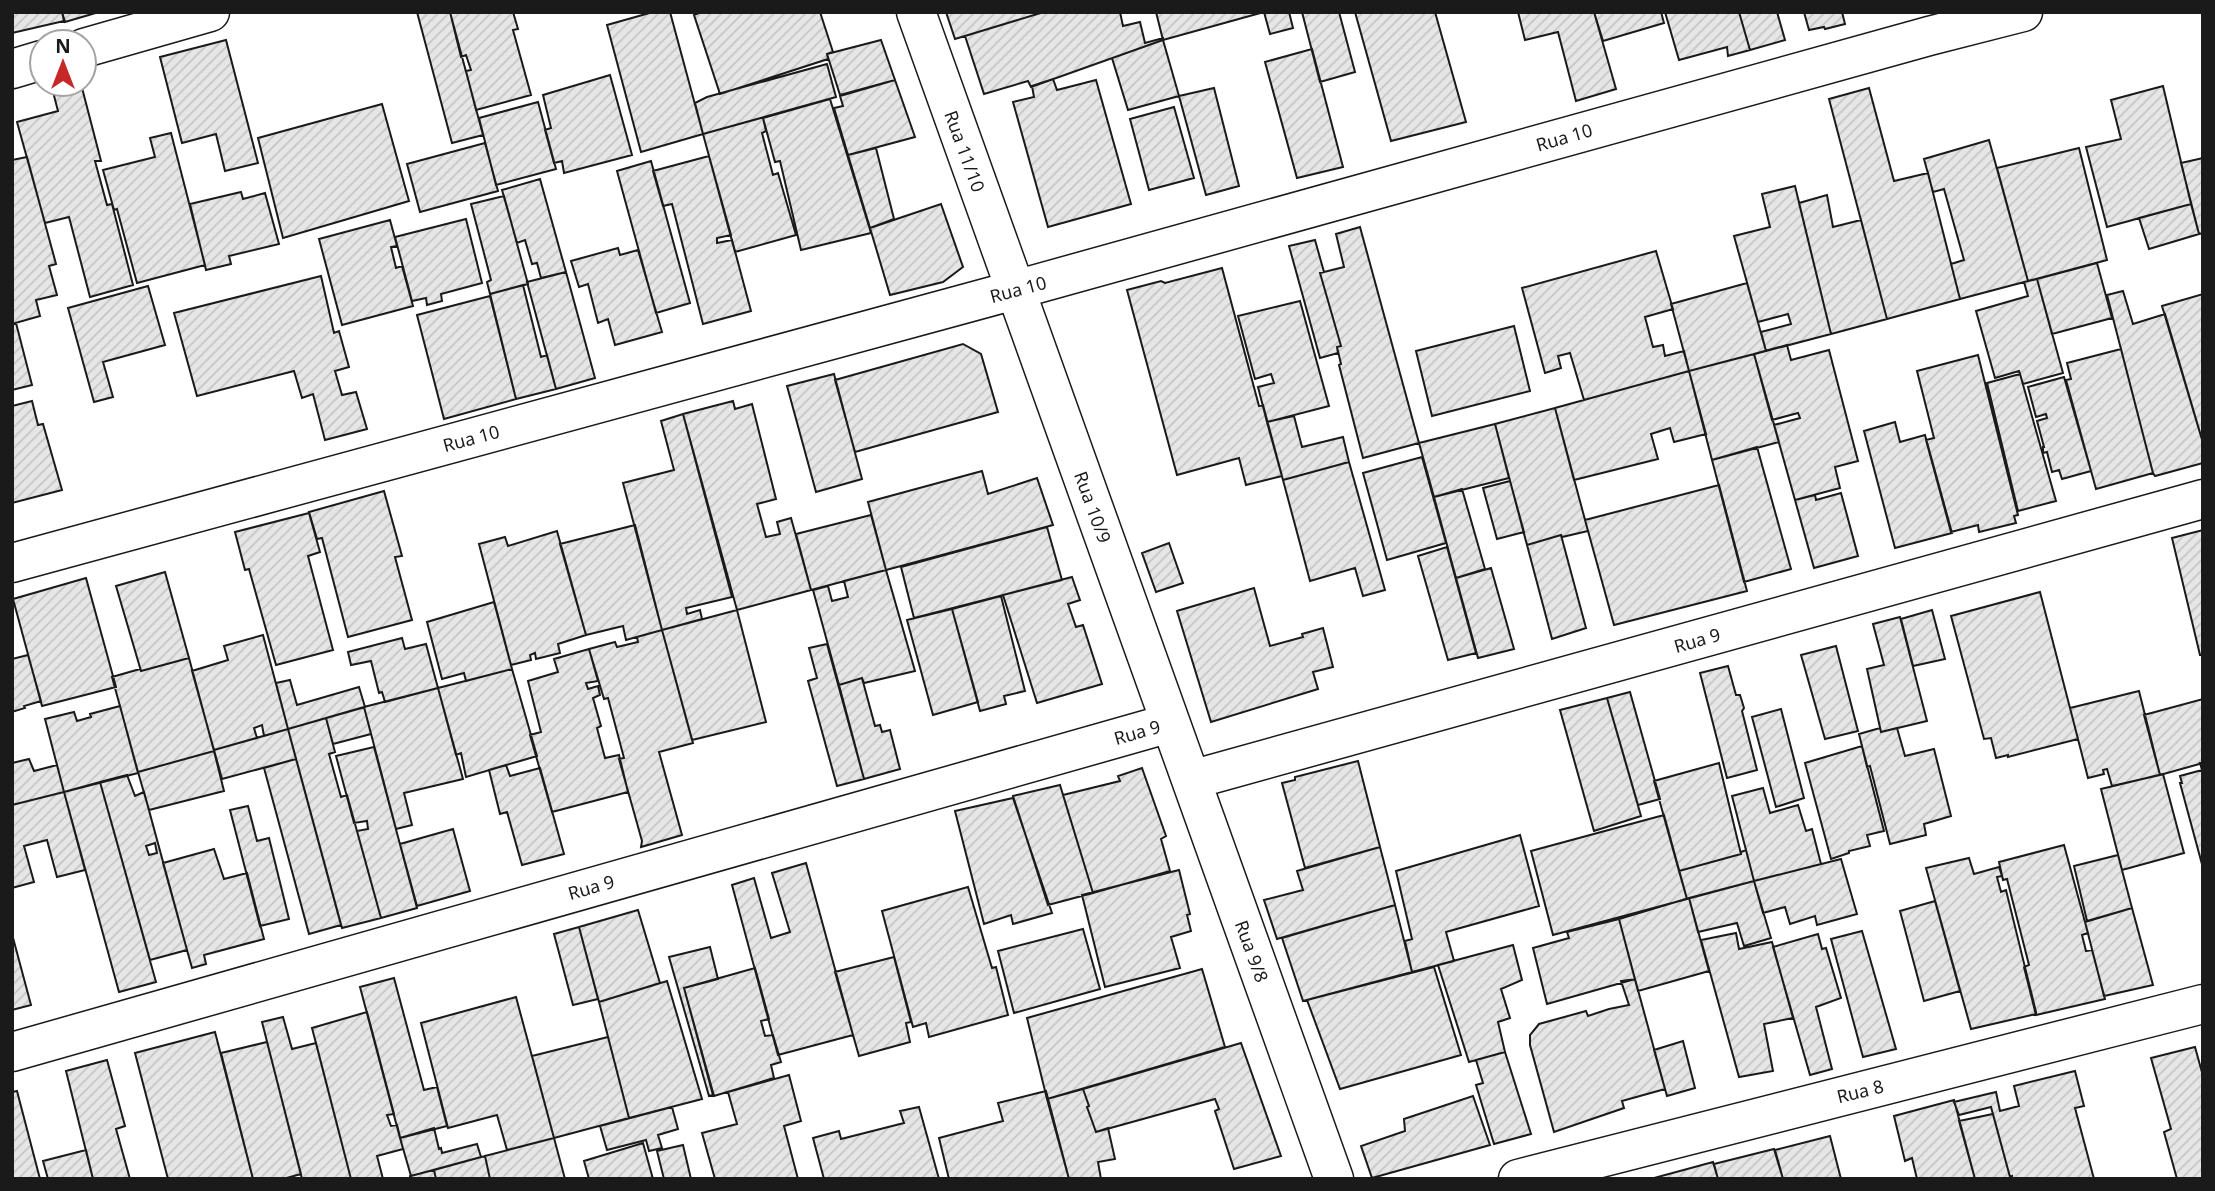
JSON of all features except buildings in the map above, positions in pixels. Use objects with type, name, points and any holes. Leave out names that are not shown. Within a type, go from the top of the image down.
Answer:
[{"type":"street","points":[[98,44],[211,12]]},
{"type":"street","name":"Rua 11/10","points":[[916,12],[1015,290]]},
{"type":"street","name":"Rua 10","points":[[12,563],[2023,12]]},
{"type":"street","name":"Rua 10/9","points":[[1015,290],[1170,723]]},
{"type":"street","name":"Rua 9","points":[[1191,780],[2203,499]]},
{"type":"street","name":"Rua 9/8","points":[[1170,723],[1334,1179]]},
{"type":"street","name":"Rua 9","points":[[12,1052],[1170,723]]},
{"type":"street","name":"Rua 8","points":[[1518,1179],[2203,1004]]}]
